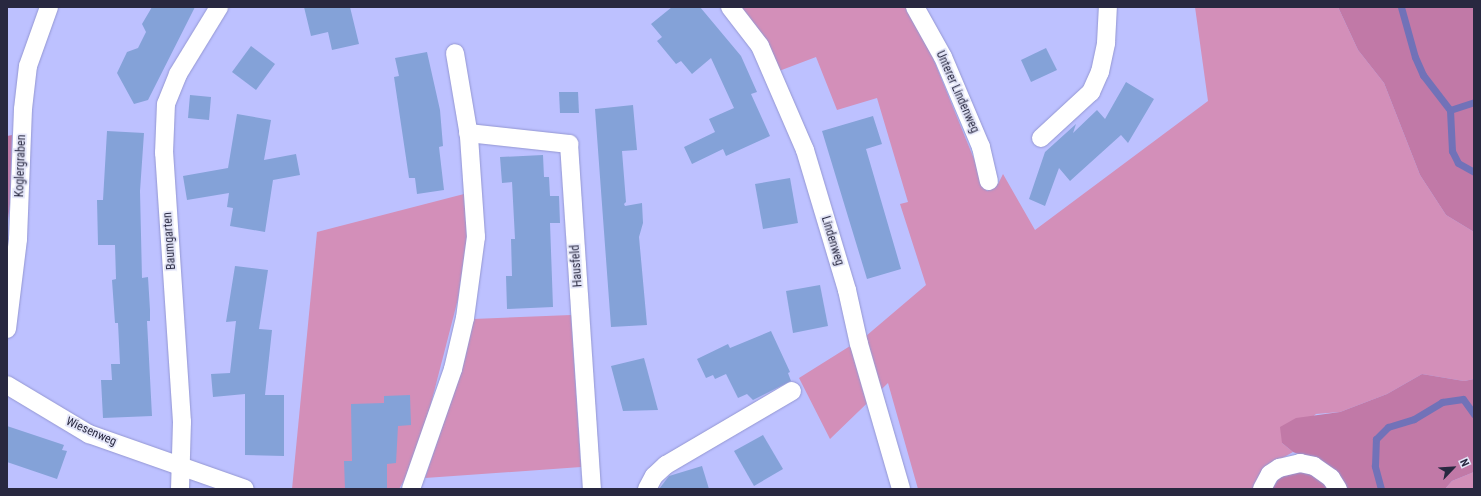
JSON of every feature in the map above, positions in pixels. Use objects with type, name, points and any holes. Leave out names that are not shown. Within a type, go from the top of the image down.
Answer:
[{"type":"street","name":"Koglergraben","points":[[7,329],[18,239],[23,108],[28,66],[49,7]]},
{"type":"street","name":"Baumgarten","points":[[180,489],[182,466],[182,422],[164,153],[166,104],[178,74],[219,7]]},
{"type":"street","name":"Lindenweg","points":[[730,7],[760,46],[805,150],[847,290],[859,344],[901,489]]},
{"type":"street","name":"Unterer Lindenweg","points":[[916,7],[955,84],[981,147],[989,180]]},
{"type":"street","points":[[1041,138],[1091,92],[1100,72],[1106,43],[1108,7]]},
{"type":"street","points":[[411,489],[453,369],[465,318],[476,237],[468,133],[455,53]]},
{"type":"street","name":"Hausfeld","points":[[468,133],[569,144],[592,489]]},
{"type":"street","name":"Wiesenweg","points":[[7,386],[89,434],[245,489]]},
{"type":"street","points":[[647,489],[654,476],[666,465],[792,392]]},
{"type":"street","points":[[1262,489],[1270,474],[1279,468],[1300,463],[1314,466],[1331,478],[1338,489]]},
{"type":"shaded area","points":[[739,7],[906,7],[933,58],[987,191],[998,184],[1003,174],[1035,230],[1208,101],[1195,7],[1338,7],[1358,50],[1384,83],[1420,175],[1446,215],[1474,232],[1474,379],[1464,381],[1422,374],[1387,394],[1340,412],[1316,414],[1282,443],[1293,452],[1267,467],[1254,489],[918,489],[888,383],[830,439],[799,378],[866,336],[926,285],[900,204],[908,202],[877,98],[837,110],[816,57],[779,71]]},
{"type":"shaded area","points":[[1338,7],[1474,7],[1474,232],[1446,215],[1420,175],[1384,83],[1358,50]]},
{"type":"shaded area","points":[[12,135],[10,204],[7,227],[7,136]]},
{"type":"shaded area","points":[[464,194],[467,237],[458,299],[427,419],[405,479],[399,489],[292,489],[317,232]]},
{"type":"shaded area","points":[[571,315],[581,467],[425,478],[465,358],[473,319]]},
{"type":"shaded area","points":[[1422,374],[1464,381],[1474,379],[1474,472],[1452,481],[1445,489],[1346,489],[1314,460],[1293,452],[1282,443],[1280,427],[1296,418],[1340,412],[1387,394]]},
{"type":"shaded area","points":[[1305,468],[1331,489],[1272,489],[1279,478]]},
{"type":"shaded area","points":[[1474,472],[1474,489],[1445,489],[1452,481]]},
{"type":"building","points":[[152,7],[195,7],[148,100],[134,104],[117,73],[127,52],[138,48],[146,32],[142,24]]},
{"type":"building","points":[[304,7],[350,7],[359,44],[332,50],[328,32],[311,36]]},
{"type":"building","points":[[672,7],[700,7],[741,56],[757,92],[751,94],[770,136],[726,156],[723,149],[692,164],[684,147],[715,132],[709,119],[734,108],[711,58],[692,74],[681,61],[676,64],[657,41],[662,37],[651,24]]},
{"type":"building","points":[[251,46],[275,64],[256,90],[232,72]]},
{"type":"building","points":[[1046,48],[1057,70],[1031,82],[1021,60]]},
{"type":"building","points":[[427,52],[440,110],[443,146],[439,147],[444,190],[417,194],[415,178],[409,178],[394,77],[399,76],[395,58]]},
{"type":"building","points":[[1126,82],[1154,99],[1128,143],[1121,135],[1070,181],[1059,168],[1045,206],[1029,199],[1045,152],[1076,124],[1073,133],[1097,110],[1105,119]]},
{"type":"building","points":[[559,92],[578,92],[579,113],[560,113]]},
{"type":"building","points":[[190,95],[211,97],[209,120],[188,118]]},
{"type":"building","points":[[633,105],[637,150],[622,151],[626,202],[624,204],[625,206],[642,203],[643,223],[639,237],[647,325],[611,327],[595,109]]},
{"type":"building","points":[[237,114],[271,120],[264,160],[296,154],[300,175],[273,180],[265,232],[230,226],[233,208],[227,207],[229,193],[187,200],[183,176],[228,168]]},
{"type":"building","points":[[873,116],[882,144],[866,149],[901,269],[867,279],[822,131]]},
{"type":"building","points":[[107,131],[144,133],[140,191],[142,278],[148,277],[150,321],[147,321],[152,416],[103,418],[101,380],[112,380],[111,364],[120,364],[118,323],[115,323],[112,280],[116,279],[115,245],[98,245],[97,200],[103,200]]},
{"type":"building","points":[[543,155],[544,177],[549,177],[550,196],[559,196],[560,223],[550,223],[553,307],[507,309],[506,276],[512,276],[511,239],[515,239],[512,182],[502,183],[500,157]]},
{"type":"building","points":[[790,178],[798,223],[763,229],[755,184]]},
{"type":"building","points":[[235,266],[268,270],[259,329],[272,330],[265,395],[284,395],[284,456],[245,455],[245,394],[213,397],[211,374],[230,373],[236,321],[226,322]]},
{"type":"building","points":[[820,285],[828,326],[793,333],[786,291]]},
{"type":"building","points":[[771,331],[790,372],[788,373],[791,381],[753,400],[747,394],[738,398],[726,374],[715,379],[713,375],[706,378],[697,359],[728,344],[730,348]]},
{"type":"building","points":[[644,358],[658,410],[623,411],[611,366]]},
{"type":"building","points":[[410,395],[411,425],[398,426],[396,463],[387,464],[387,489],[345,489],[344,461],[352,461],[351,404],[384,403],[384,396]]},
{"type":"building","points":[[7,426],[64,445],[62,450],[67,451],[57,479],[7,462]]},
{"type":"building","points":[[763,435],[783,469],[754,486],[734,451]]},
{"type":"building","points":[[702,466],[709,489],[659,489],[669,476]]},
{"type":"waterway","points":[[1401,7],[1415,57],[1423,75],[1450,110],[1452,151],[1458,163],[1474,172]]},
{"type":"waterway","points":[[1450,110],[1474,102]]},
{"type":"waterway","points":[[1381,489],[1375,466],[1376,439],[1388,427],[1414,419],[1442,402],[1463,399],[1474,414]]}]
